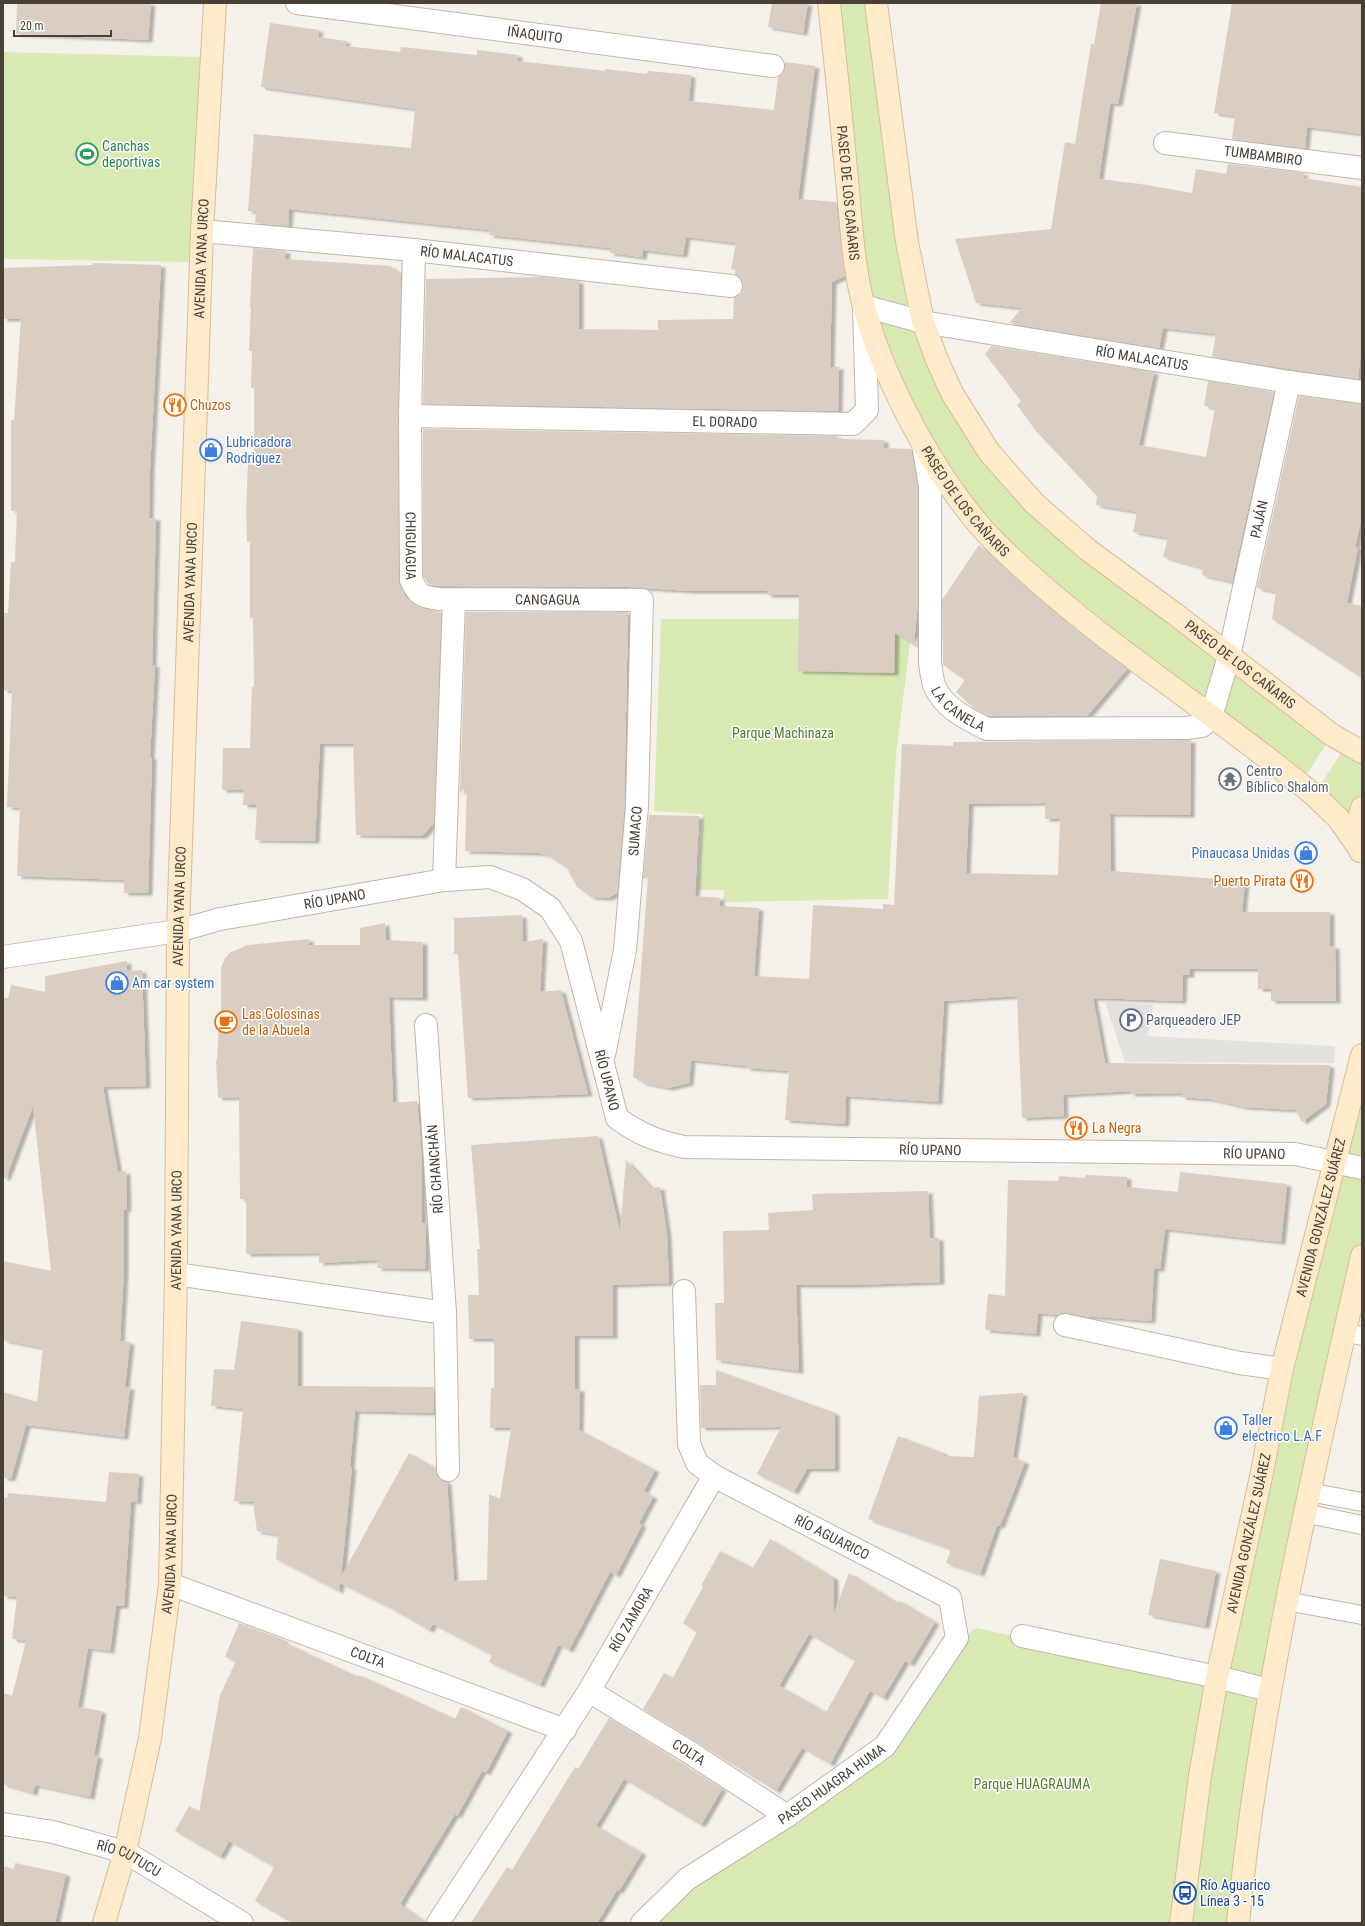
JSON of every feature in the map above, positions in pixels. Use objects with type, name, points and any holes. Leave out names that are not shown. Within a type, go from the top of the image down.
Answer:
[{"type":"main road","name":"AVENIDA YANA URCO","points":[[104,1923],[125,1852],[150,1738],[170,1584],[176,1274],[178,931],[202,231],[215,3]]},
{"type":"main road","name":"PASEO DE LOS CAÑARIS","points":[[829,3],[847,172],[852,244],[864,306],[876,346],[904,407],[922,441],[956,496],[995,542],[1049,591],[1314,795],[1338,818],[1361,852]]},
{"type":"main road","name":"PASEO DE LOS CAÑARIS","points":[[876,3],[907,242],[923,322],[937,360],[952,392],[989,452],[1035,504],[1088,550],[1332,734],[1362,752]]},
{"type":"main road","points":[[1361,852],[1359,820],[1362,808]]},
{"type":"main road","name":"AVENIDA GONZÁLEZ SUÁREZ","points":[[1181,1923],[1200,1776],[1217,1677],[1261,1477],[1282,1369],[1362,1055]]},
{"type":"main road","points":[[1238,1923],[1269,1690],[1304,1513],[1353,1334],[1362,1256]]},
{"type":"street","name":"IÑAQUITO","points":[[297,3],[773,66]]},
{"type":"street","name":"TUMBAMBIRO","points":[[1165,143],[1362,168]]},
{"type":"street","name":"RÍO MALACATUS","points":[[202,231],[414,250],[731,286]]},
{"type":"street","name":"CHIGUAGUA","points":[[414,250],[410,416],[411,580],[417,592],[427,598],[454,600]]},
{"type":"street","points":[[864,306],[923,322]]},
{"type":"street","name":"EL DORADO","points":[[410,416],[853,424],[867,410],[864,306]]},
{"type":"street","name":"RÍO MALACATUS","points":[[923,322],[1289,382],[1362,392]]},
{"type":"street","name":"PAJÁN","points":[[1229,656],[1289,382]]},
{"type":"street","name":"LA CANELA","points":[[922,441],[930,486],[930,663],[935,686],[948,705],[962,717],[987,729],[1186,728],[1202,726],[1211,717]]},
{"type":"street","points":[[444,880],[454,600]]},
{"type":"street","name":"CANGAGUA","points":[[454,600],[642,600]]},
{"type":"street","name":"SUMACO","points":[[603,1060],[625,950],[637,806],[642,600]]},
{"type":"street","points":[[1211,717],[1229,656]]},
{"type":"street","name":"RÍO UPANO","points":[[3,957],[178,931],[220,919],[444,880],[490,876],[522,889],[550,908],[571,941],[603,1060],[608,1089],[616,1118],[635,1131],[658,1141],[684,1146],[1295,1154],[1335,1164],[1362,1168]]},
{"type":"street","name":"RÍO CHANCHÁN","points":[[426,1025],[444,1313],[448,1470]]},
{"type":"street","points":[[176,1274],[444,1313]]},
{"type":"street","points":[[684,1291],[689,1444],[698,1463],[714,1476]]},
{"type":"street","points":[[1065,1325],[1240,1363],[1282,1369]]},
{"type":"street","name":"RÍO AGUARICO","points":[[714,1476],[950,1598]]},
{"type":"street","name":"RÍO ZAMORA","points":[[438,1923],[565,1730],[714,1476]]},
{"type":"street","name":"COLTA","points":[[170,1584],[565,1730]]},
{"type":"street","name":"PASEO HUAGRA HUMA","points":[[642,1923],[687,1879],[787,1816],[885,1746],[957,1638],[950,1598]]},
{"type":"street","points":[[1022,1636],[1217,1677],[1269,1690]]},
{"type":"street","name":"COLTA","points":[[589,1691],[689,1752],[787,1816]]},
{"type":"street","name":"RÍO CUTUCU","points":[[3,1824],[52,1832],[125,1852],[242,1923]]},
{"type":"lane","points":[[1309,1492],[1362,1502]]},
{"type":"lane","points":[[1304,1513],[1362,1525]]},
{"type":"lane","points":[[1286,1601],[1362,1615]]},
{"type":"green space","points":[[829,3],[876,3],[937,360],[1035,504],[1332,735],[1300,785],[995,542],[876,345]]},
{"type":"green space","points":[[3,52],[200,57],[195,262],[3,259]]},
{"type":"green space","name":"Parque Machinaza","points":[[661,619],[913,619],[896,754],[888,899],[723,902],[724,890],[698,890],[703,814],[654,811]]},
{"type":"green space","points":[[1347,744],[1362,752],[1362,808],[1359,848],[1314,795]]},
{"type":"green space","points":[[1362,1055],[1362,1256],[1238,1923],[1181,1923],[1200,1776]]},
{"type":"green space","name":"Parque HUAGRAUMA","points":[[977,1628],[1203,1681],[1208,1684],[1175,1923],[649,1923],[691,1882],[888,1747],[934,1679],[969,1633]]},
{"type":"shaded area","name":"Parqueadero JEP","points":[[1105,1002],[1153,1005],[1148,1036],[1335,1046],[1334,1063],[1125,1062]]},
{"type":"building","points":[[17,3],[151,3],[148,40],[16,34]]},
{"type":"building","points":[[772,3],[808,3],[803,33],[768,27]]},
{"type":"building","points":[[1101,3],[1137,3],[1118,104],[1110,103],[1099,179],[1192,193],[1196,169],[1226,174],[1228,164],[1304,173],[1303,178],[1362,187],[1362,341],[1358,379],[1212,357],[1216,334],[1163,328],[1159,348],[1009,323],[1022,308],[976,303],[955,239],[1051,229],[1065,142],[1075,144],[1091,44],[1094,44]]},
{"type":"building","points":[[1232,3],[1362,3],[1362,134],[1307,127],[1305,148],[1232,139],[1235,116],[1214,113]]},
{"type":"building","points":[[270,23],[319,30],[318,37],[346,41],[345,46],[400,52],[401,47],[477,55],[477,50],[518,55],[518,61],[605,71],[605,69],[647,74],[648,71],[691,75],[689,101],[774,110],[778,77],[783,73],[785,62],[815,66],[798,199],[836,202],[845,276],[832,282],[830,367],[839,367],[838,411],[423,404],[426,279],[544,277],[579,281],[579,329],[658,330],[658,320],[733,319],[734,298],[741,294],[743,287],[742,281],[735,274],[735,270],[731,269],[736,243],[686,237],[683,255],[643,250],[642,257],[610,253],[610,248],[489,235],[490,230],[289,209],[288,226],[255,223],[256,212],[248,211],[254,134],[411,148],[415,109],[261,87]]},
{"type":"building","points":[[253,248],[286,251],[285,259],[390,266],[401,274],[398,416],[399,580],[405,596],[413,604],[425,609],[441,612],[434,823],[422,836],[356,835],[353,744],[320,744],[315,841],[255,840],[257,805],[243,805],[244,790],[222,790],[223,748],[250,748],[252,687],[254,687],[253,618],[250,618],[250,542],[247,542],[246,511],[248,464],[254,465],[254,388],[251,388],[252,351],[249,351]]},
{"type":"building","points":[[93,263],[161,265],[150,469],[149,518],[156,518],[152,665],[155,665],[150,757],[152,757],[148,893],[124,893],[124,880],[17,876],[20,808],[7,807],[12,691],[3,690],[3,613],[8,613],[11,562],[15,562],[17,511],[11,511],[11,420],[14,420],[21,319],[3,319],[3,268],[93,265]]},
{"type":"building","points":[[991,346],[1154,372],[1139,445],[1206,457],[1215,408],[1204,406],[1208,381],[1274,392],[1232,582],[1202,575],[1203,568],[1163,557],[1168,538],[1133,532],[1137,512],[1096,505],[1097,496],[1036,431],[1017,405],[1021,401],[985,354]]},
{"type":"building","points":[[1299,396],[1362,404],[1362,516],[1355,547],[1358,547],[1347,603],[1362,606],[1362,678],[1272,619],[1276,592],[1257,588]]},
{"type":"building","points":[[423,429],[837,436],[837,439],[884,440],[884,448],[911,449],[918,487],[918,601],[914,643],[918,638],[918,648],[895,633],[894,673],[798,671],[799,595],[767,595],[767,591],[690,591],[629,587],[440,586],[429,584],[423,577]]},
{"type":"building","points":[[979,545],[1063,620],[1127,669],[1087,716],[990,716],[976,710],[956,692],[965,680],[943,665],[942,600]]},
{"type":"building","points":[[466,612],[628,612],[624,814],[617,893],[608,898],[591,897],[577,887],[567,868],[547,855],[539,853],[465,851],[467,785],[460,793]]},
{"type":"building","points":[[1191,740],[1190,815],[1110,814],[1111,871],[1245,881],[1242,912],[1330,912],[1330,946],[1335,946],[1336,1001],[1271,1001],[1271,989],[1258,989],[1258,969],[1190,969],[1190,975],[1183,975],[1182,1001],[1093,998],[1105,1063],[1330,1065],[1326,1104],[1302,1122],[1296,1110],[1244,1107],[1210,1099],[1181,1097],[1181,1093],[1131,1094],[1130,1091],[1063,1095],[1064,1116],[1022,1118],[1017,996],[944,1001],[938,1102],[846,1096],[845,1124],[785,1120],[789,1071],[746,1068],[746,1066],[691,1060],[689,1083],[668,1088],[644,1083],[633,1077],[648,877],[643,879],[649,815],[699,816],[695,896],[720,898],[720,906],[759,908],[754,976],[809,979],[813,905],[883,909],[883,904],[894,905],[902,744],[953,746],[953,742]],"holes":[[[1045,803],[1045,819],[1060,819],[1058,875],[966,873],[969,804]]]},
{"type":"building","points":[[522,915],[523,942],[543,939],[540,992],[561,990],[588,1094],[468,1098],[458,954],[454,954],[454,918]]},
{"type":"building","points":[[385,923],[386,940],[423,942],[423,998],[389,997],[393,1103],[417,1101],[421,1146],[422,1223],[426,1223],[425,1269],[377,1268],[378,1260],[319,1263],[319,1253],[246,1254],[246,1199],[240,1199],[239,1097],[218,1098],[216,1060],[219,1023],[221,1023],[221,968],[225,958],[231,952],[248,945],[309,939],[309,945],[360,945],[360,928]]},
{"type":"building","points":[[127,961],[127,971],[142,970],[146,1086],[103,1087],[118,1172],[126,1171],[127,1209],[124,1210],[124,1270],[120,1341],[130,1342],[125,1387],[130,1387],[124,1437],[26,1425],[11,1479],[3,1478],[3,1392],[37,1402],[43,1348],[3,1340],[3,1261],[51,1271],[33,1106],[6,1178],[3,1178],[3,998],[8,998],[11,985],[45,992],[45,976]]},
{"type":"building","points":[[598,1136],[620,1232],[626,1160],[651,1188],[660,1187],[667,1235],[669,1283],[613,1285],[613,1336],[575,1336],[575,1389],[580,1389],[579,1430],[655,1470],[644,1491],[653,1497],[639,1523],[642,1525],[616,1575],[610,1572],[569,1650],[558,1645],[540,1685],[489,1662],[492,1655],[433,1624],[429,1630],[389,1607],[340,1583],[339,1591],[276,1559],[278,1535],[257,1531],[253,1502],[234,1501],[243,1409],[211,1406],[214,1369],[234,1370],[241,1321],[298,1329],[298,1386],[434,1387],[434,1413],[355,1411],[350,1467],[352,1467],[341,1577],[409,1453],[435,1468],[438,1477],[447,1482],[454,1581],[487,1580],[489,1494],[500,1499],[511,1428],[490,1428],[491,1388],[494,1388],[494,1339],[469,1339],[468,1295],[479,1295],[477,1249],[480,1249],[471,1145]]},
{"type":"building","points":[[1180,1172],[1287,1184],[1281,1242],[1165,1229],[1160,1269],[1154,1269],[1151,1321],[1084,1316],[1067,1313],[1059,1315],[1038,1313],[1036,1334],[985,1330],[988,1294],[1005,1296],[1008,1180],[1058,1181],[1059,1176],[1085,1178],[1086,1175],[1127,1177],[1127,1187],[1178,1192]]},
{"type":"building","points":[[928,1191],[930,1238],[939,1238],[940,1282],[796,1285],[799,1371],[716,1360],[715,1303],[724,1303],[723,1231],[769,1230],[768,1213],[813,1210],[812,1194]]},
{"type":"building","points":[[716,1370],[835,1413],[835,1469],[807,1469],[794,1492],[757,1474],[781,1427],[701,1428],[700,1385],[716,1385]]},
{"type":"building","points":[[1023,1393],[1013,1457],[1025,1462],[1000,1526],[997,1525],[980,1574],[946,1563],[951,1549],[868,1519],[898,1436],[944,1453],[944,1456],[974,1457],[979,1396]]},
{"type":"building","points":[[109,1472],[139,1474],[137,1502],[131,1501],[124,1606],[116,1606],[110,1651],[88,1648],[78,1707],[102,1711],[94,1755],[98,1756],[90,1797],[35,1785],[33,1793],[3,1784],[3,1693],[12,1696],[26,1641],[12,1639],[17,1597],[3,1596],[3,1497],[7,1498],[8,1493],[106,1502]]},
{"type":"building","points":[[770,1539],[834,1578],[834,1613],[849,1573],[898,1603],[900,1601],[935,1622],[910,1664],[905,1661],[883,1698],[870,1691],[830,1764],[802,1748],[776,1791],[643,1709],[664,1673],[673,1678],[697,1632],[683,1623],[703,1587],[701,1586],[720,1551],[753,1568]],"holes":[[[809,1634],[855,1661],[826,1712],[779,1686]]]},
{"type":"building","points":[[1160,1559],[1216,1571],[1205,1626],[1148,1615]]},
{"type":"building","points":[[239,1623],[284,1640],[284,1642],[358,1677],[359,1675],[455,1719],[461,1707],[508,1731],[486,1773],[482,1771],[457,1816],[455,1814],[400,1904],[426,1923],[293,1923],[255,1901],[274,1867],[229,1841],[220,1857],[175,1831],[189,1806],[199,1812],[220,1695],[236,1661],[225,1657]]},
{"type":"building","points":[[609,1718],[722,1789],[701,1825],[624,1779],[596,1826],[642,1853],[619,1891],[617,1890],[597,1923],[471,1923],[507,1867],[512,1870],[575,1767],[578,1769]]},
{"type":"building","points":[[15,1863],[66,1874],[55,1923],[3,1923],[3,1866],[14,1869]]},
{"type":"place","name":"Canchas deportivas","points":[[87,154]]},
{"type":"place","name":"Chuzos","points":[[175,405]]},
{"type":"place","name":"Lubricadora Rodriguez","points":[[211,450]]},
{"type":"place","name":"Centro Bíblico Shalom","points":[[1230,779]]},
{"type":"place","name":"Pinaucasa Unidas","points":[[1306,853]]},
{"type":"place","name":"Puerto Pirata","points":[[1302,881]]},
{"type":"place","name":"Am car system","points":[[117,983]]},
{"type":"place","name":"Parqueadero JEP","points":[[1131,1020]]},
{"type":"place","name":"Las Golosinas de la Abuela","points":[[226,1022]]},
{"type":"place","name":"La Negra","points":[[1076,1128]]},
{"type":"place","name":"Taller electrico L.A.F","points":[[1226,1428]]},
{"type":"place","name":"Río Aguarico Línea 3 - 15","points":[[1185,1893]]}]
